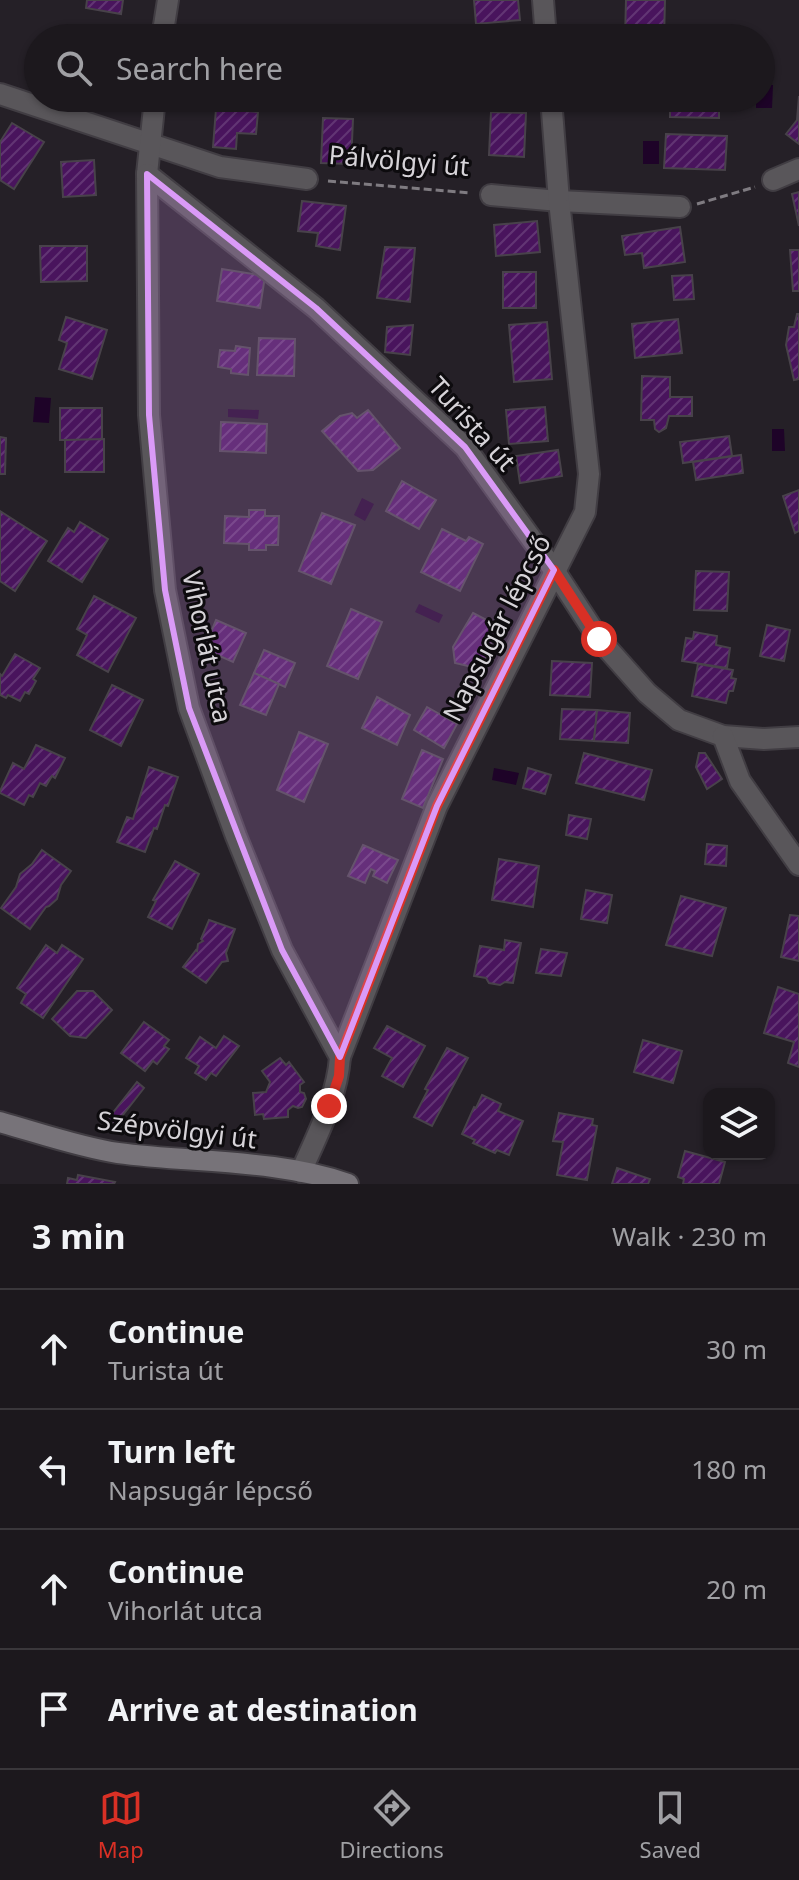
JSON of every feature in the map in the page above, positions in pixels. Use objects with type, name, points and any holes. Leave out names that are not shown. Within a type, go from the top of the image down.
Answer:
[{"type":"street","points":[[164,24],[168,0]]},
{"type":"street","points":[[543,0],[545,24]]},
{"type":"street","name":"Pálvölgyi út","points":[[0,94],[24,102]]},
{"type":"street","name":"Pálvölgyi út","points":[[54,112],[220,167],[307,179]]},
{"type":"street","name":"Vihorlát utca","points":[[153,112],[147,174],[149,415],[165,590],[189,708],[236,836],[282,950],[340,1057]]},
{"type":"street","name":"Napsugár lépcső","points":[[340,1057],[437,806],[585,512],[589,474],[552,112]]},
{"type":"street","points":[[773,180],[799,169]]},
{"type":"street","name":"Turista út","points":[[147,174],[316,308],[465,447],[554,570],[599,639],[647,693],[679,720],[723,736],[764,739],[799,737]]},
{"type":"street","name":"Pálvölgyi út","points":[[491,195],[680,207]]},
{"type":"street","points":[[723,736],[740,781],[799,865]]},
{"type":"street","points":[[301,1172],[329,1106],[339,1076],[340,1057]]},
{"type":"street","name":"Szépvölgyi út","points":[[0,1122],[116,1152],[276,1176],[301,1172],[323,1175],[348,1184]]},
{"type":"path","name":"Pálvölgyi út","points":[[307,179],[491,195]]},
{"type":"path","points":[[680,207],[728,196],[773,180]]},
{"type":"highlighted area","points":[[147,174],[316,308],[465,447],[554,570],[437,806],[340,1057],[282,950],[189,708],[165,590],[149,415]]},
{"type":"shaded area","points":[[643,141],[659,141],[659,164],[643,164]]},
{"type":"shaded area","points":[[35,397],[51,398],[49,423],[33,422]]},
{"type":"shaded area","points":[[228,409],[259,410],[258,419],[228,417]]},
{"type":"shaded area","points":[[772,429],[784,429],[785,451],[772,451]]},
{"type":"shaded area","points":[[362,498],[374,504],[365,521],[354,515]]},
{"type":"shaded area","points":[[419,604],[443,615],[439,623],[415,612]]},
{"type":"shaded area","points":[[494,768],[519,773],[516,785],[492,780]]},
{"type":"building","points":[[87,0],[123,0],[121,14],[86,8]]},
{"type":"building","points":[[474,0],[518,0],[520,20],[476,24]]},
{"type":"building","points":[[626,0],[665,0],[664,24],[625,24]]},
{"type":"building","points":[[799,96],[799,144],[786,134],[797,120]]},
{"type":"building","points":[[216,112],[258,112],[256,134],[237,133],[236,149],[213,147]]},
{"type":"building","points":[[491,112],[526,113],[524,157],[489,155]]},
{"type":"building","points":[[670,112],[719,112],[719,118],[670,117]]},
{"type":"building","points":[[323,118],[353,119],[351,164],[321,163]]},
{"type":"building","points":[[12,123],[44,142],[14,189],[0,180],[0,142]]},
{"type":"building","points":[[666,134],[727,136],[725,170],[664,168]]},
{"type":"building","points":[[94,160],[96,195],[63,197],[61,162]]},
{"type":"building","points":[[799,192],[799,226],[792,194]]},
{"type":"building","points":[[302,201],[346,206],[340,250],[316,246],[318,233],[298,231]]},
{"type":"building","points":[[537,221],[540,252],[496,256],[494,225]]},
{"type":"building","points":[[680,227],[685,262],[644,268],[642,253],[625,255],[622,236]]},
{"type":"building","points":[[40,246],[87,246],[87,281],[41,282]]},
{"type":"building","points":[[385,247],[415,248],[410,302],[377,298]]},
{"type":"building","points":[[790,250],[799,250],[799,291],[793,291]]},
{"type":"building","points":[[222,269],[265,276],[260,308],[217,301]]},
{"type":"building","points":[[503,272],[536,272],[536,308],[503,308]]},
{"type":"building","points":[[692,275],[694,299],[674,300],[672,276]]},
{"type":"building","points":[[797,314],[799,379],[794,380],[786,345],[789,327],[794,327]]},
{"type":"building","points":[[66,317],[107,330],[92,379],[59,369],[67,343],[59,340]]},
{"type":"building","points":[[678,319],[682,353],[635,358],[632,324]]},
{"type":"building","points":[[547,322],[552,379],[514,382],[509,325]]},
{"type":"building","points":[[413,325],[410,355],[385,352],[387,327]]},
{"type":"building","points":[[259,338],[295,339],[294,376],[257,375]]},
{"type":"building","points":[[236,346],[250,348],[248,375],[231,373],[231,369],[218,367],[220,350],[235,351]]},
{"type":"building","points":[[642,376],[670,377],[670,397],[692,397],[692,416],[669,416],[666,428],[659,432],[655,429],[654,420],[641,420]]},
{"type":"building","points":[[545,407],[548,441],[509,444],[506,410]]},
{"type":"building","points":[[60,408],[102,408],[102,440],[60,440]]},
{"type":"building","points":[[368,410],[400,448],[373,470],[358,471],[322,431],[340,416],[352,413],[357,418]]},
{"type":"building","points":[[221,422],[267,424],[266,453],[220,451]]},
{"type":"building","points":[[729,436],[732,456],[683,463],[680,442]]},
{"type":"building","points":[[0,437],[6,438],[5,474],[0,474]]},
{"type":"building","points":[[104,439],[104,472],[65,472],[65,440]]},
{"type":"building","points":[[558,450],[562,476],[520,483],[516,456]]},
{"type":"building","points":[[741,455],[743,473],[696,480],[693,462]]},
{"type":"building","points":[[402,481],[436,500],[419,529],[386,511]]},
{"type":"building","points":[[799,490],[799,531],[795,533],[783,496]]},
{"type":"building","points":[[249,510],[265,510],[265,516],[279,516],[278,545],[266,545],[266,550],[249,550],[249,544],[224,543],[225,516],[249,517]]},
{"type":"building","points":[[0,511],[47,541],[15,591],[0,581]]},
{"type":"building","points":[[322,513],[355,525],[331,584],[299,571]]},
{"type":"building","points":[[80,522],[108,539],[82,582],[48,561],[68,528],[74,532]]},
{"type":"building","points":[[442,529],[466,541],[469,537],[483,544],[460,591],[421,572]]},
{"type":"building","points":[[696,571],[729,572],[727,611],[694,610]]},
{"type":"building","points":[[94,596],[136,618],[108,672],[77,655],[87,635],[77,629]]},
{"type":"building","points":[[351,609],[382,622],[358,679],[327,666]]},
{"type":"building","points":[[473,613],[498,626],[481,669],[455,663],[453,647]]},
{"type":"building","points":[[216,620],[246,633],[233,662],[204,649]]},
{"type":"building","points":[[767,625],[790,630],[784,661],[760,656]]},
{"type":"building","points":[[694,632],[717,636],[716,645],[730,648],[727,668],[682,661],[686,638],[693,639]]},
{"type":"building","points":[[264,650],[295,663],[285,687],[254,673]]},
{"type":"building","points":[[15,654],[40,668],[29,694],[25,692],[20,701],[0,695],[0,674],[2,676]]},
{"type":"building","points":[[552,661],[592,663],[590,697],[550,695]]},
{"type":"building","points":[[698,664],[733,670],[731,678],[736,679],[726,703],[692,696]]},
{"type":"building","points":[[254,673],[279,684],[266,715],[240,705]]},
{"type":"building","points":[[112,685],[143,700],[121,746],[90,730]]},
{"type":"building","points":[[377,697],[410,715],[397,745],[362,728]]},
{"type":"building","points":[[427,707],[457,724],[444,748],[414,730]]},
{"type":"building","points":[[562,709],[597,710],[594,741],[560,739]]},
{"type":"building","points":[[597,710],[630,713],[628,743],[594,741]]},
{"type":"building","points":[[299,732],[328,744],[304,802],[277,790]]},
{"type":"building","points":[[36,745],[65,758],[55,778],[52,776],[46,786],[40,783],[33,797],[29,795],[24,805],[0,791],[13,763],[24,769]]},
{"type":"building","points":[[422,750],[443,759],[423,808],[402,799]]},
{"type":"building","points":[[584,753],[652,770],[644,800],[576,783]]},
{"type":"building","points":[[699,753],[705,753],[722,779],[707,789],[696,767]]},
{"type":"building","points":[[149,767],[178,777],[168,806],[165,805],[145,852],[117,842],[127,817],[133,819]]},
{"type":"building","points":[[528,768],[551,775],[545,794],[523,788]]},
{"type":"building","points":[[569,815],[591,819],[587,839],[566,835]]},
{"type":"building","points":[[707,844],[727,846],[726,866],[705,864]]},
{"type":"building","points":[[363,845],[398,860],[387,883],[373,876],[375,871],[371,869],[365,883],[348,876]]},
{"type":"building","points":[[42,850],[71,871],[61,885],[57,899],[46,907],[30,929],[1,908],[16,887],[20,874]]},
{"type":"building","points":[[499,859],[539,866],[533,907],[492,900]]},
{"type":"building","points":[[175,861],[199,874],[172,929],[148,917],[156,901],[153,900]]},
{"type":"building","points":[[586,890],[612,895],[607,923],[581,919]]},
{"type":"building","points":[[681,896],[726,908],[712,956],[666,945]]},
{"type":"building","points":[[790,915],[799,916],[799,961],[781,957]]},
{"type":"building","points":[[209,920],[235,929],[226,953],[228,961],[222,962],[206,983],[183,967],[203,941],[201,939]]},
{"type":"building","points":[[505,940],[521,943],[513,983],[500,985],[474,976],[480,946],[504,950]]},
{"type":"building","points":[[46,945],[57,953],[62,945],[83,959],[43,1018],[21,1003],[26,994],[17,988]]},
{"type":"building","points":[[541,949],[567,953],[561,976],[536,973]]},
{"type":"building","points":[[778,987],[799,994],[799,1067],[788,1063],[794,1042],[764,1033]]},
{"type":"building","points":[[77,991],[93,991],[112,1010],[86,1038],[70,1036],[52,1019]]},
{"type":"building","points":[[144,1022],[169,1040],[164,1046],[169,1049],[157,1064],[153,1061],[145,1071],[121,1053]]},
{"type":"building","points":[[387,1026],[425,1046],[403,1087],[382,1076],[392,1058],[374,1048]]},
{"type":"building","points":[[224,1036],[239,1046],[216,1076],[211,1073],[206,1080],[195,1073],[199,1066],[186,1058],[200,1037],[216,1048]]},
{"type":"building","points":[[643,1040],[682,1051],[673,1083],[634,1072]]},
{"type":"building","points":[[447,1048],[468,1058],[432,1126],[414,1117]]},
{"type":"building","points":[[280,1058],[286,1065],[289,1062],[304,1082],[300,1085],[300,1092],[306,1099],[302,1107],[293,1106],[288,1110],[288,1117],[264,1119],[263,1114],[255,1115],[253,1093],[266,1092],[270,1082],[262,1071]]},
{"type":"building","points":[[137,1082],[144,1088],[115,1125],[108,1119]]},
{"type":"building","points":[[482,1095],[501,1104],[498,1111],[523,1121],[509,1155],[497,1150],[495,1153],[462,1134]]},
{"type":"building","points":[[559,1113],[593,1119],[592,1125],[597,1126],[587,1180],[557,1175],[563,1142],[553,1141]]},
{"type":"building","points":[[685,1151],[703,1156],[703,1160],[725,1162],[719,1184],[683,1184],[684,1179],[678,1177]]},
{"type":"building","points":[[617,1168],[650,1179],[648,1184],[612,1184]]},
{"type":"building","points":[[78,1175],[115,1182],[67,1184],[68,1178],[77,1180]]},
{"type":"route","points":[[329,1106],[339,1076],[340,1057],[437,806],[554,570],[599,639]]}]
